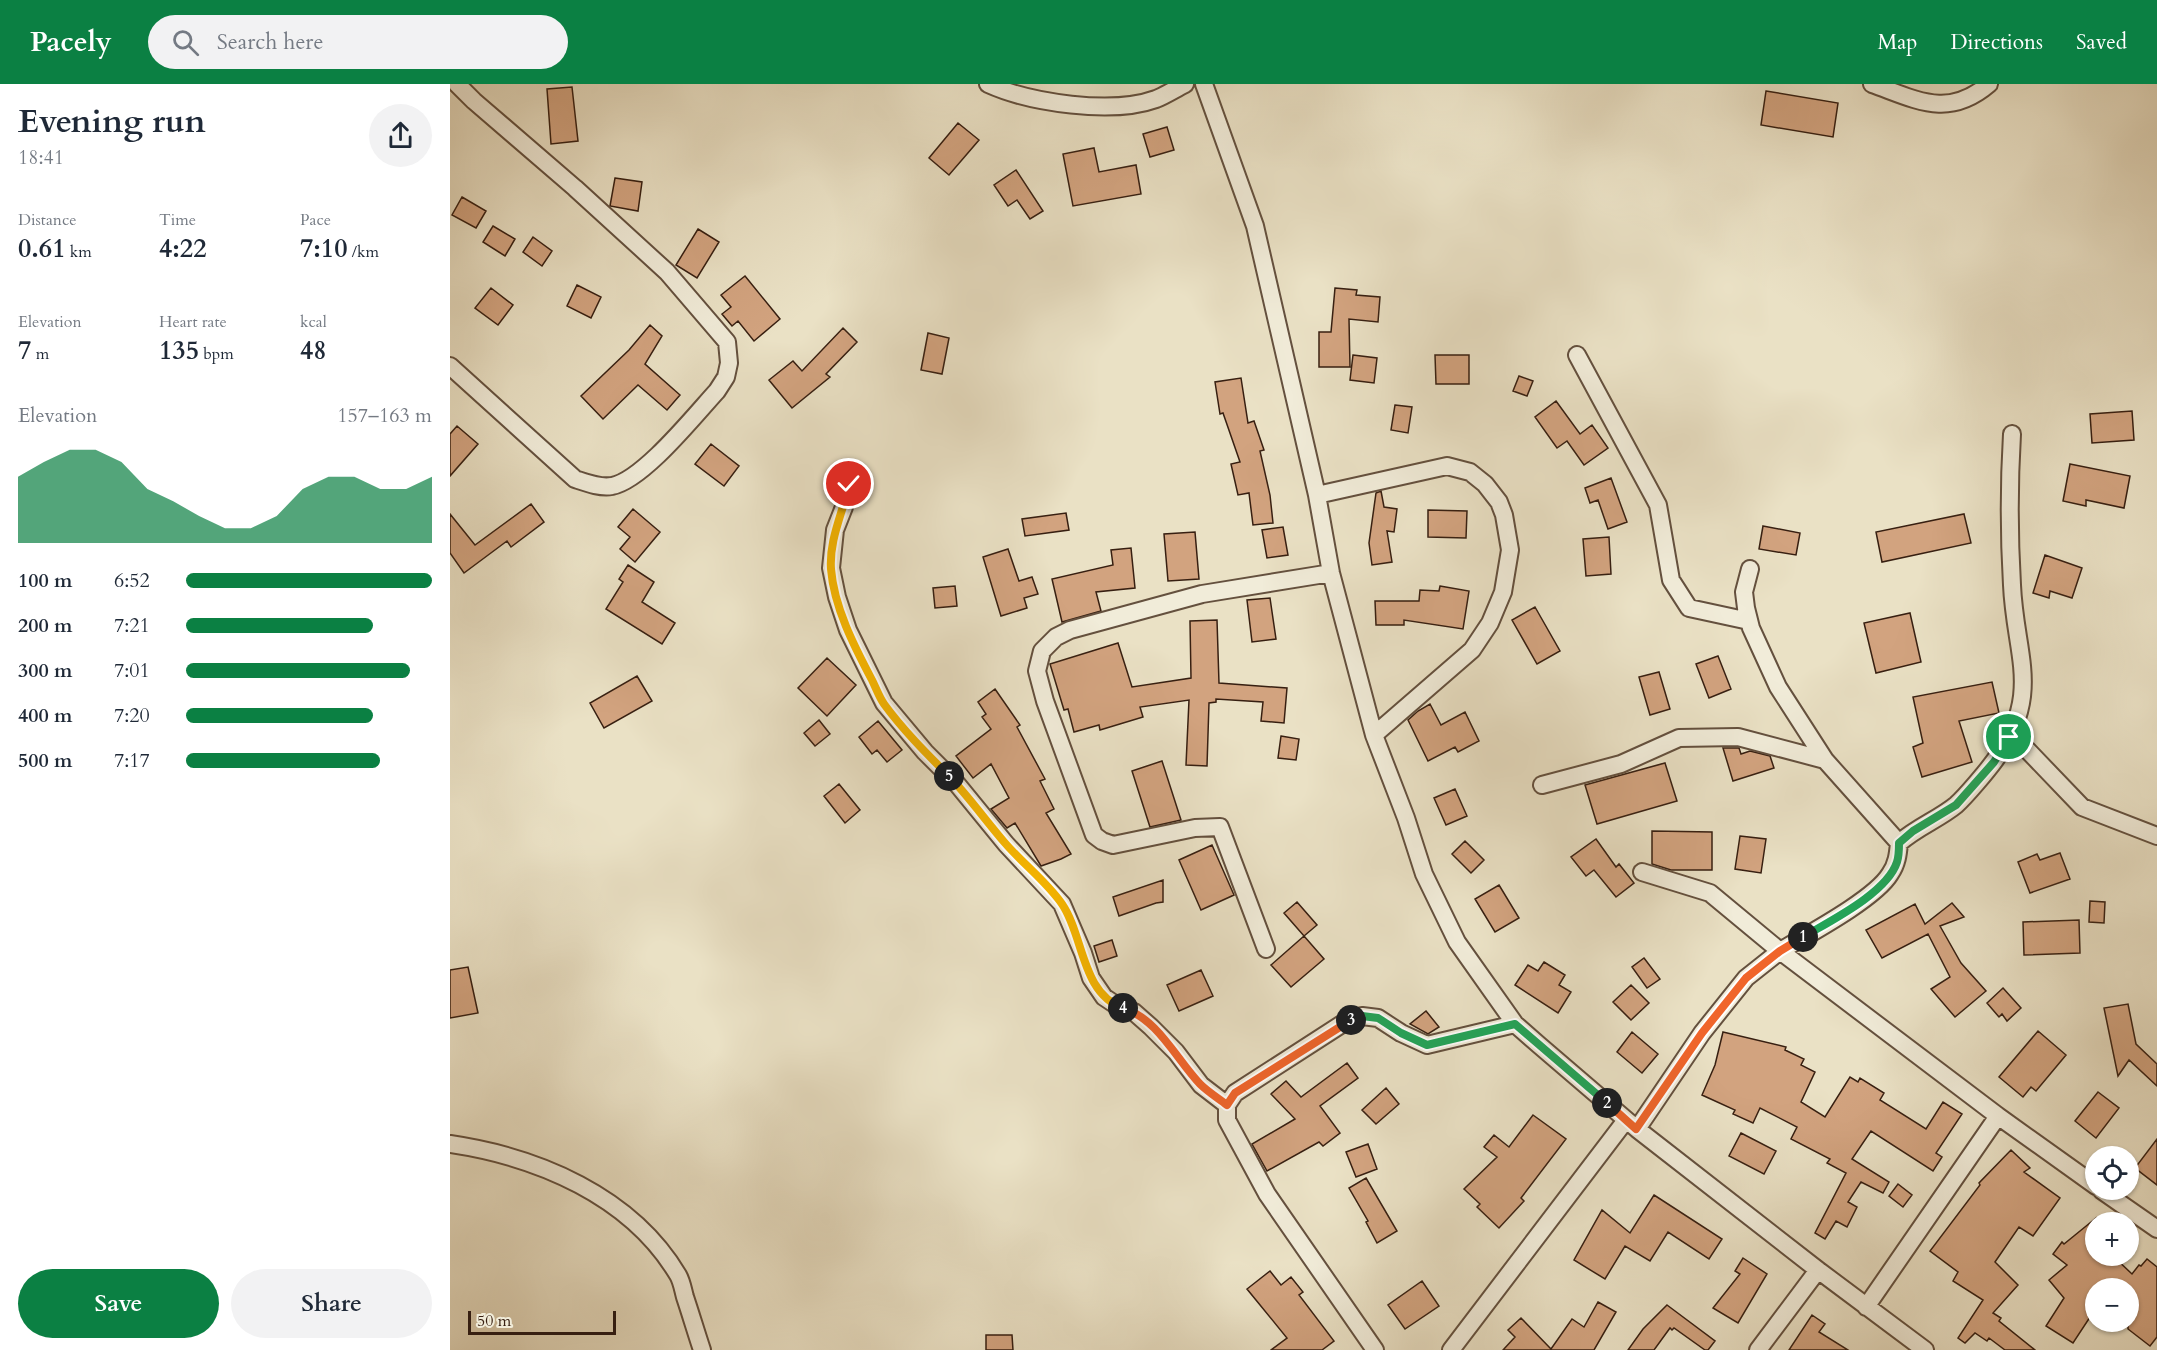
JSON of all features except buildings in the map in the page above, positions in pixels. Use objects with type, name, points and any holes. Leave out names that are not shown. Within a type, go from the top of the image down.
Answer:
[{"type":"street","points":[[450,366],[575,479],[590,484],[610,486],[625,482],[642,471],[717,391],[726,377],[729,363],[727,342],[667,272],[575,188],[474,101],[458,84]]},
{"type":"street","points":[[988,84],[1005,92],[1093,107],[1126,105],[1155,99],[1185,84]]},
{"type":"street","points":[[1204,84],[1255,226],[1317,495],[1331,573],[1374,735],[1406,818],[1424,874],[1457,942],[1515,1024],[1631,1124],[1866,1307],[1925,1350]]},
{"type":"street","points":[[1872,84],[1927,104],[1949,104],[1975,96],[1989,84]]},
{"type":"street","points":[[1578,355],[1658,505],[1671,580],[1689,608],[1749,621]]},
{"type":"street","points":[[1451,1350],[1746,978],[1780,951],[1837,917],[1872,892],[1889,876],[1897,861],[1899,843],[1913,831],[1956,805],[1994,762],[2011,733],[2021,708],[2024,673],[2012,587],[2010,474],[2012,434]]},
{"type":"street","points":[[1317,495],[1447,466],[1470,472],[1485,484],[1499,502],[1504,515],[1510,550],[1503,592],[1490,622],[1472,650],[1374,735]]},
{"type":"street","points":[[849,484],[844,507],[834,530],[831,568],[837,597],[848,630],[884,703],[925,752],[957,784],[1005,844],[1062,904],[1091,978],[1104,997],[1119,1007],[1134,1012],[1176,1052],[1201,1085],[1227,1105]]},
{"type":"street","points":[[1750,569],[1744,592],[1749,621],[1778,687],[1825,760],[1899,843]]},
{"type":"street","points":[[1266,949],[1220,827],[1195,828],[1113,846],[1094,835],[1045,701],[1037,671],[1042,651],[1056,637],[1070,630],[1202,594],[1331,573]]},
{"type":"street","points":[[2011,733],[2082,807],[2157,836]]},
{"type":"street","points":[[1542,785],[1621,764],[1679,738],[1738,737],[1825,760]]},
{"type":"street","points":[[1642,872],[1710,893],[1780,951],[1998,1116],[2085,1178]]},
{"type":"street","points":[[1375,1350],[1267,1194],[1227,1120],[1227,1105],[1235,1093],[1345,1023],[1362,1016],[1378,1018],[1401,1033],[1427,1045],[1515,1024]]},
{"type":"street","points":[[1866,1307],[1998,1116]]},
{"type":"street","points":[[450,1144],[473,1147],[547,1168],[601,1196],[644,1230],[679,1277],[702,1350]]},
{"type":"street","points":[[2115,1200],[2157,1230]]},
{"type":"street","points":[[1758,1350],[1818,1270]]},
{"type":"route","points":[[849,484],[844,507],[834,530],[831,568],[837,597],[848,630],[884,703],[925,752],[957,784],[1005,844],[1062,904],[1072,924],[1091,978],[1104,997],[1119,1007],[1134,1012],[1176,1052],[1201,1085],[1227,1105],[1235,1093],[1345,1023],[1362,1016],[1378,1018],[1401,1033],[1427,1045],[1515,1024],[1636,1129],[1702,1033],[1746,978],[1780,951],[1837,917],[1872,892],[1889,876],[1897,861],[1899,843],[1913,831],[1956,805],[1994,762],[2009,737]]}]
